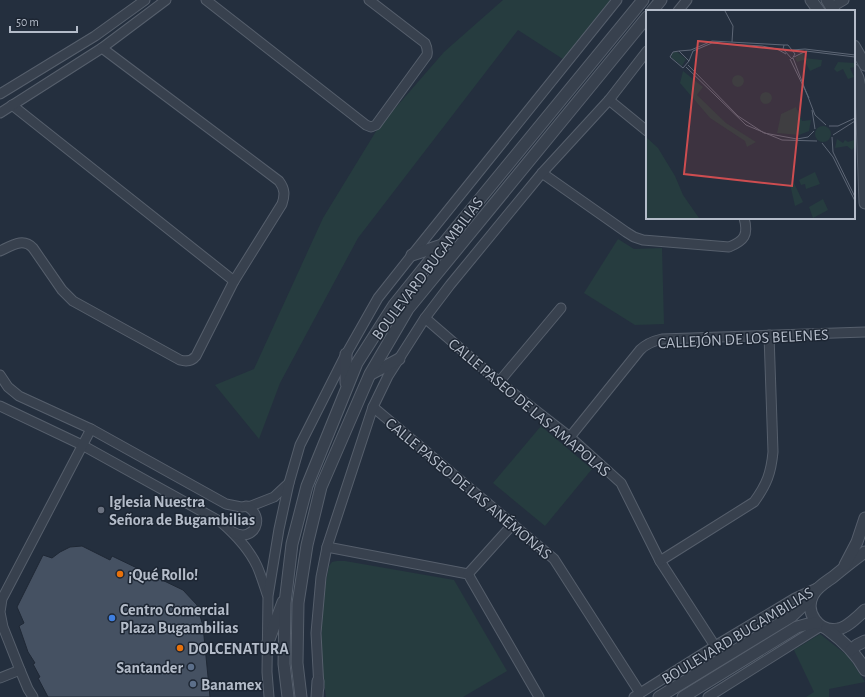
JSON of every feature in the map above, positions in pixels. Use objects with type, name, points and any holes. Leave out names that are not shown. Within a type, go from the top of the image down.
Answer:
[{"type":"street","points":[[0,94],[95,36],[145,0]]},
{"type":"street","points":[[0,113],[102,48],[166,0]]},
{"type":"street","points":[[206,0],[366,125],[371,126],[376,125],[427,55],[428,49],[425,42],[369,0]]},
{"type":"street","name":"BOULEVARD BUGAMBILIAS","points":[[269,697],[266,672],[268,596],[279,529],[289,483],[300,446],[346,354],[378,298],[617,0]]},
{"type":"street","name":"BOULEVARD BUGAMBILIAS","points":[[288,697],[284,664],[285,603],[292,544],[307,486],[357,363],[394,305],[643,0]]},
{"type":"street","points":[[653,10],[661,0]]},
{"type":"street","points":[[679,10],[687,0]]},
{"type":"street","points":[[811,0],[818,10]]},
{"type":"street","points":[[831,6],[844,0]]},
{"type":"street","name":"BOULEVARD BUGAMBILIAS","points":[[301,697],[297,663],[298,603],[307,545],[321,487],[370,374],[408,309],[646,18]]},
{"type":"street","points":[[0,251],[18,243],[28,244],[33,248],[62,290],[73,301],[180,360],[187,361],[196,356],[234,281],[282,204],[285,192],[279,182],[102,48]]},
{"type":"street","points":[[855,48],[865,65]]},
{"type":"street","name":"BOULEVARD BUGAMBILIAS","points":[[320,697],[316,633],[321,577],[327,547],[373,407],[388,376],[425,318],[542,173],[609,100],[646,52]]},
{"type":"street","points":[[855,72],[861,92],[865,203]]},
{"type":"street","points":[[609,100],[646,130]]},
{"type":"street","points":[[12,106],[234,281]]},
{"type":"street","points":[[542,173],[626,232],[643,240],[729,247],[740,242],[745,235],[746,225],[744,219]]},
{"type":"street","points":[[412,254],[443,244]]},
{"type":"street","points":[[499,382],[561,308]]},
{"type":"street","name":"CALLE PASEO DE LAS AMAPOLAS","points":[[425,318],[499,382],[570,437],[621,483],[660,561],[715,646]]},
{"type":"street","name":"CALLEJÓN DE LOS BELENES","points":[[570,437],[640,350],[645,345],[656,340],[865,332]]},
{"type":"street","points":[[660,561],[754,502],[768,479],[772,465],[773,452],[769,335]]},
{"type":"street","points":[[346,354],[346,390]]},
{"type":"street","points":[[370,374],[399,359]]},
{"type":"street","points":[[0,375],[8,387],[19,396],[90,429],[226,504],[241,507],[251,506],[274,497],[289,483]]},
{"type":"street","points":[[0,406],[82,446],[221,522],[233,532],[246,547],[258,567],[268,596]]},
{"type":"street","name":"CALLE PASEO DE LAS ANÉMONAS","points":[[373,407],[554,559],[637,695]]},
{"type":"street","points":[[33,697],[28,689],[3,627],[0,612],[2,599],[90,429]]},
{"type":"street","points":[[233,532],[241,536],[246,535],[253,531],[256,527],[256,514],[246,506]]},
{"type":"street","points":[[842,570],[857,542],[865,518]]},
{"type":"street","points":[[468,574],[513,524]]},
{"type":"street","points":[[327,547],[468,574],[539,697]]},
{"type":"street","name":"BOULEVARD BUGAMBILIAS","points":[[659,697],[792,616],[821,586],[865,552]]},
{"type":"street","name":"BOULEVARD BUGAMBILIAS","points":[[637,695],[795,598],[821,586]]},
{"type":"street","points":[[267,645],[287,590]]},
{"type":"street","points":[[811,598],[811,614],[822,626],[851,650],[865,670]]},
{"type":"street","name":"BOULEVARD BUGAMBILIAS","points":[[683,697],[797,628],[808,624],[822,626],[832,630],[842,628],[865,610]]},
{"type":"street","points":[[708,697],[822,626]]},
{"type":"street","points":[[851,650],[865,641]]},
{"type":"street","points":[[0,678],[20,670]]},
{"type":"street","points":[[317,697],[318,681]]},
{"type":"green space","points":[[503,0],[610,0],[569,63],[518,30],[358,238],[280,383],[259,439],[215,385],[254,369],[323,218],[378,128],[444,52]]},
{"type":"green space","points":[[618,239],[634,249],[662,248],[664,324],[635,325],[584,293]]},
{"type":"green space","points":[[541,426],[592,469],[545,526],[493,483]]},
{"type":"green space","points":[[345,561],[454,580],[507,671],[463,697],[326,697],[322,670],[321,644],[324,592],[329,566],[332,562]]},
{"type":"green space","points":[[820,634],[848,656],[865,682],[829,689],[829,697],[806,697],[814,692],[794,650]]},
{"type":"building","name":"Centro Comercial Plaza Bugambilias","points":[[82,546],[110,560],[112,556],[183,590],[197,605],[203,626],[210,697],[48,697],[38,678],[40,677],[33,664],[35,663],[28,652],[19,626],[24,623],[17,607],[43,555],[52,558],[70,547]]},
{"type":"place","name":"Iglesia Nuestra Señora de Bugambilias","points":[[101,510]]},
{"type":"place","name":"¡Qué Rollo!","points":[[120,574]]},
{"type":"place","name":"Centro Comercial Plaza Bugambilias","points":[[112,618]]},
{"type":"place","name":"DOLCENATURA","points":[[180,648]]},
{"type":"place","name":"Santander","points":[[191,667]]},
{"type":"place","name":"Banamex","points":[[193,684]]}]
